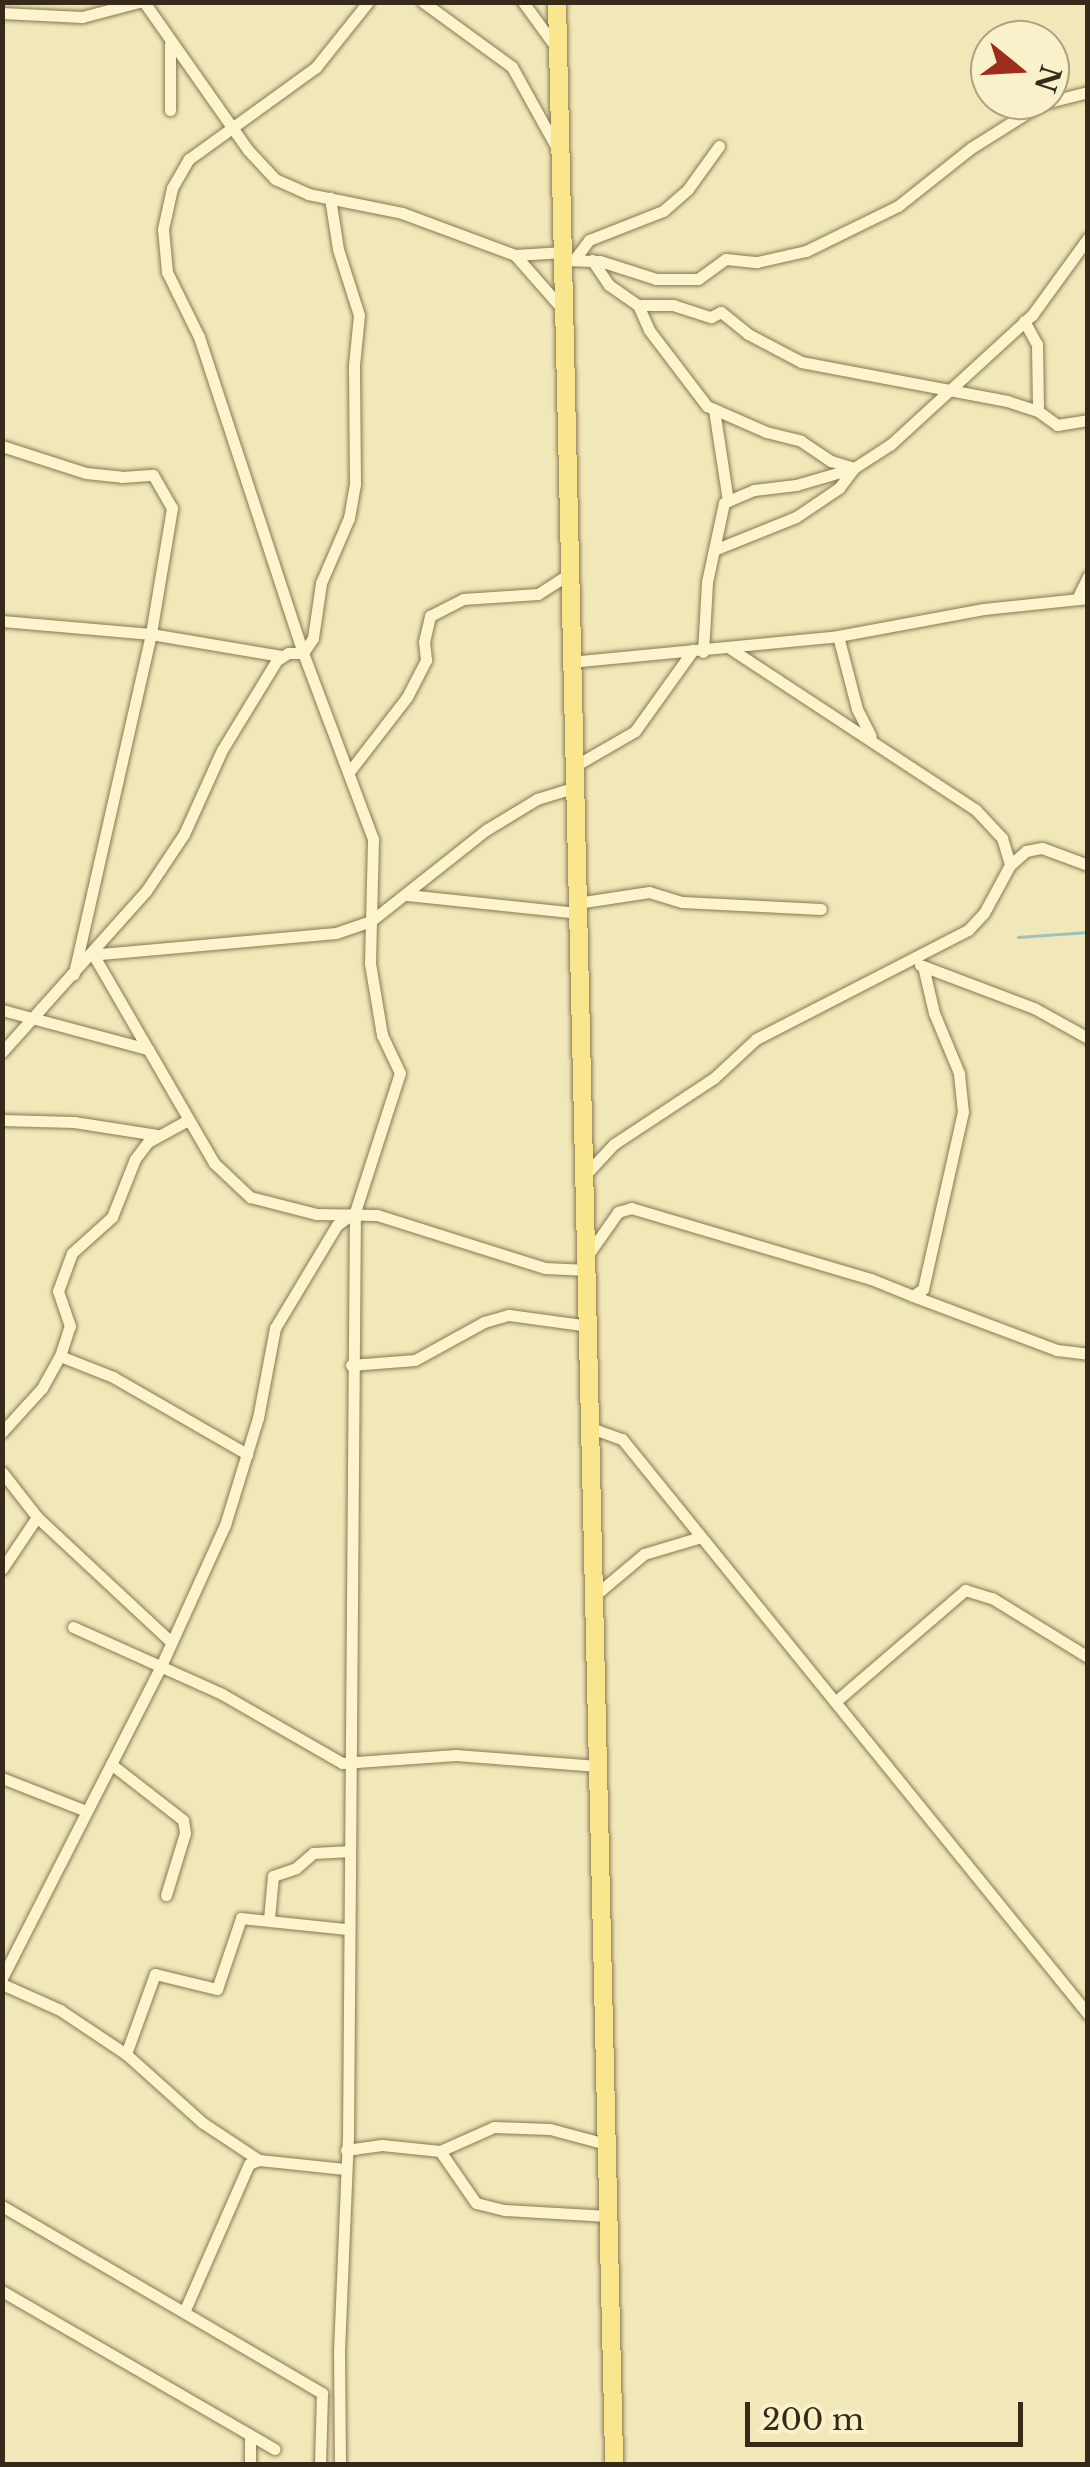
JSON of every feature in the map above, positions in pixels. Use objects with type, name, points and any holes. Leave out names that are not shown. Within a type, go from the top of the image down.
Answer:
[{"type":"main road","points":[[557,2],[568,257],[565,312],[570,662],[586,1175],[614,2464]]},
{"type":"street","points":[[2,13],[82,17],[141,2],[248,150],[275,179],[330,198],[402,213],[515,255],[592,260],[656,279],[698,279],[726,259],[757,262],[812,249],[898,206],[970,148],[1041,104],[1088,92]]},
{"type":"street","points":[[340,2464],[355,1212],[400,1073],[382,1035],[370,963],[373,839],[303,653],[199,338],[168,272],[163,245],[165,214],[180,171],[199,150],[322,62],[368,2]]},
{"type":"street","points":[[422,2],[512,67],[561,154]]},
{"type":"street","points":[[523,2],[558,50]]},
{"type":"street","points":[[168,35],[173,56],[170,110]]},
{"type":"street","points":[[568,257],[589,240],[664,211],[688,189],[719,146]]},
{"type":"street","points":[[2,620],[150,634],[281,656],[303,653],[314,638],[324,574],[349,518],[357,460],[354,365],[359,315],[338,249],[330,198]]},
{"type":"street","points":[[714,550],[796,517],[839,488],[854,468],[952,392],[1024,321],[1088,238]]},
{"type":"street","points":[[515,255],[565,312]]},
{"type":"street","points":[[592,260],[609,285],[638,305],[650,330],[714,410],[728,501]]},
{"type":"street","points":[[638,305],[673,306],[711,317],[721,312],[748,334],[802,362],[894,377],[1038,411],[1057,425],[1088,420]]},
{"type":"street","points":[[1024,321],[1037,344],[1038,411]]},
{"type":"street","points":[[714,410],[801,441],[831,460],[854,468]]},
{"type":"street","points":[[2,446],[86,473],[122,478],[150,474],[159,480],[172,508],[150,634],[74,974]]},
{"type":"street","points":[[573,767],[635,731],[698,651],[704,598],[724,503],[754,490],[808,482],[854,468]]},
{"type":"street","points":[[349,772],[408,698],[426,660],[424,642],[430,616],[463,599],[538,594],[570,572]]},
{"type":"street","points":[[570,662],[838,636],[984,610],[1082,599],[1088,576]]},
{"type":"street","points":[[838,636],[857,709],[874,742]]},
{"type":"street","points":[[731,648],[975,809],[1002,838],[1010,865]]},
{"type":"street","points":[[2,1052],[92,955],[165,865],[228,738],[281,656]]},
{"type":"street","points":[[92,955],[336,933],[371,921],[408,896],[428,873],[486,830],[537,799],[574,788]]},
{"type":"street","points":[[586,1175],[614,1144],[714,1078],[756,1040],[917,964],[975,924],[1010,865],[1026,851],[1042,848],[1088,866]]},
{"type":"street","points":[[408,896],[577,908],[649,892],[682,902],[821,909]]},
{"type":"street","points":[[92,955],[214,1163],[250,1197],[303,1212],[355,1212],[545,1268],[588,1263],[618,1212],[631,1208],[871,1279],[1057,1350],[1088,1354]]},
{"type":"street","points":[[917,964],[1034,1008],[1088,1038]]},
{"type":"street","points":[[913,1296],[926,1282],[963,1112],[959,1073],[917,964]]},
{"type":"street","points":[[2,1010],[148,1050]]},
{"type":"street","points":[[2,1120],[74,1122],[157,1135]]},
{"type":"street","points":[[2,1432],[42,1388],[60,1356],[70,1326],[58,1291],[72,1253],[112,1217],[135,1159],[157,1135],[188,1120]]},
{"type":"street","points":[[344,2170],[260,2160],[203,2123],[126,2054],[60,2010],[2,1981],[161,1666],[225,1524],[248,1454],[275,1328],[338,1225],[355,1212]]},
{"type":"street","points":[[351,1365],[415,1360],[484,1322],[509,1315],[589,1326]]},
{"type":"street","points":[[60,1356],[113,1377],[248,1454]]},
{"type":"street","points":[[591,1428],[622,1439],[1088,2014]]},
{"type":"street","points":[[2,1472],[37,1517],[171,1642]]},
{"type":"street","points":[[2,1568],[37,1517]]},
{"type":"street","points":[[594,1596],[644,1554],[701,1537]]},
{"type":"street","points":[[835,1702],[965,1590],[992,1598],[1088,1657]]},
{"type":"street","points":[[73,1627],[222,1694],[322,1754],[348,1761],[456,1755],[598,1766]]},
{"type":"street","points":[[112,1764],[183,1820],[185,1833],[166,1895]]},
{"type":"street","points":[[2,1778],[86,1810]]},
{"type":"street","points":[[269,1919],[273,1876],[296,1868],[313,1853],[348,1850]]},
{"type":"street","points":[[126,2054],[155,1974],[163,1973],[213,1991],[241,1918],[346,1929]]},
{"type":"street","points":[[346,2150],[382,2145],[440,2150],[494,2127],[550,2129],[606,2144]]},
{"type":"street","points":[[440,2150],[476,2203],[506,2210],[608,2216]]},
{"type":"street","points":[[184,2312],[246,2168],[260,2160]]},
{"type":"street","points":[[2,2206],[322,2393],[340,2392]]},
{"type":"street","points":[[2,2290],[275,2449]]},
{"type":"street","points":[[320,2464],[322,2393]]},
{"type":"street","points":[[250,2436],[250,2464]]},
{"type":"waterway","points":[[1018,937],[1088,932]]}]
